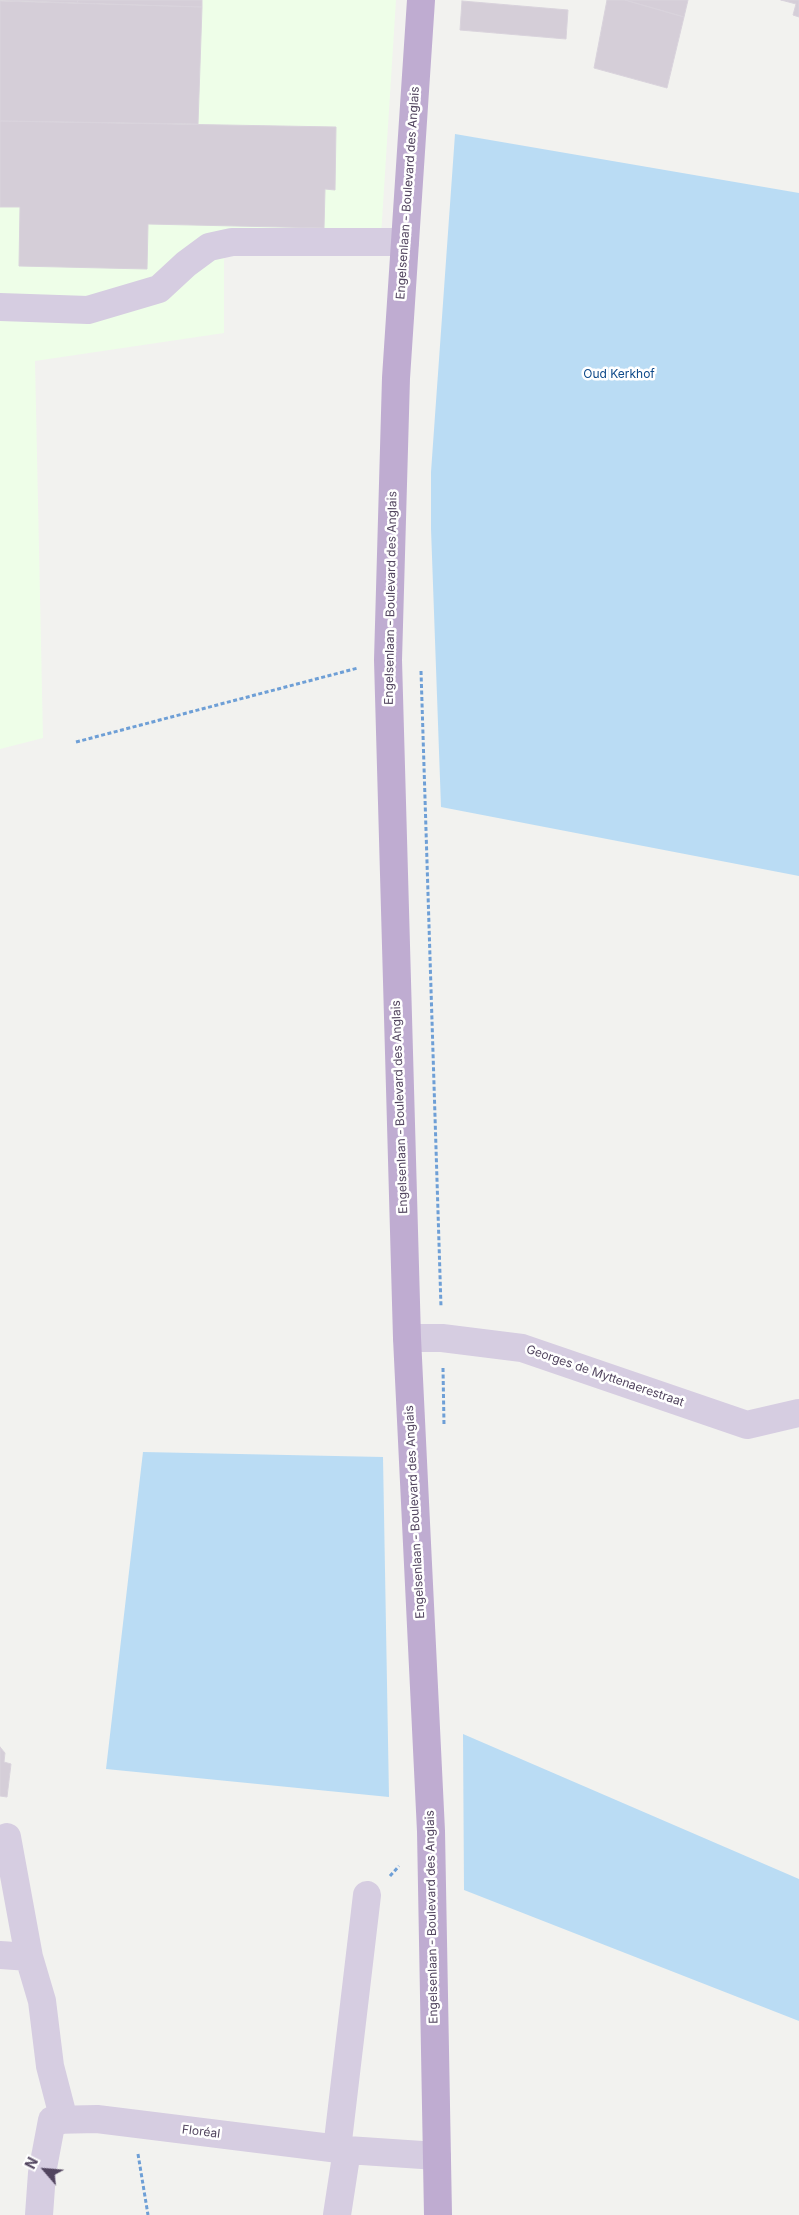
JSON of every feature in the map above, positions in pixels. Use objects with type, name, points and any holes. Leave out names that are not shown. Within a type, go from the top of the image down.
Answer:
[{"type":"main road","name":"Engelsenlaan - Boulevard des Anglais","points":[[421,0],[396,378],[388,660],[407,1338],[431,1831],[438,2215]]},
{"type":"street","points":[[0,307],[88,310],[159,289],[186,264],[209,247],[232,242],[405,242]]},
{"type":"street","name":"Georges de Myttenaerestraat","points":[[407,1338],[442,1338],[522,1348],[747,1425],[799,1412]]},
{"type":"street","points":[[8,1838],[29,1957],[42,2001],[50,2066],[64,2120],[52,2120],[42,2173],[39,2215]]},
{"type":"street","points":[[337,2215],[367,1895]]},
{"type":"street","points":[[0,1955],[29,1957]]},
{"type":"street","name":"Floréal","points":[[64,2120],[97,2119],[342,2150],[437,2156]]},
{"type":"path","points":[[76,742],[388,660]]},
{"type":"path","points":[[421,662],[444,1427]]},
{"type":"path","points":[[393,1874],[399,1866]]},
{"type":"path","points":[[134,2124],[148,2215]]},
{"type":"shaded area","points":[[0,0],[396,0],[380,252],[224,252],[224,333],[35,361],[43,738],[0,749]]},
{"type":"green space","name":"Oud Kerkhof","points":[[455,134],[799,193],[799,876],[441,807],[431,529],[431,472]]},
{"type":"green space","points":[[143,1452],[383,1457],[389,1797],[106,1769]]},
{"type":"green space","points":[[463,1734],[799,1879],[799,2021],[464,1890]]},
{"type":"building","points":[[0,0],[78,0],[77,3]]},
{"type":"building","points":[[78,0],[202,0],[202,7],[77,3]]},
{"type":"building","points":[[607,0],[625,0],[684,17],[667,88],[594,68]]},
{"type":"building","points":[[625,0],[688,0],[684,17]]},
{"type":"building","points":[[781,0],[799,0],[799,17],[793,15],[796,4]]},
{"type":"building","points":[[0,1],[202,7],[198,124],[0,121]]},
{"type":"building","points":[[462,1],[568,10],[566,39],[460,30]]},
{"type":"building","points":[[0,121],[336,127],[335,190],[325,189],[324,228],[148,224],[147,269],[19,266],[20,207],[0,207]]},
{"type":"building","points":[[0,1747],[5,1753],[4,1762],[11,1764],[7,1797],[0,1796]]}]
